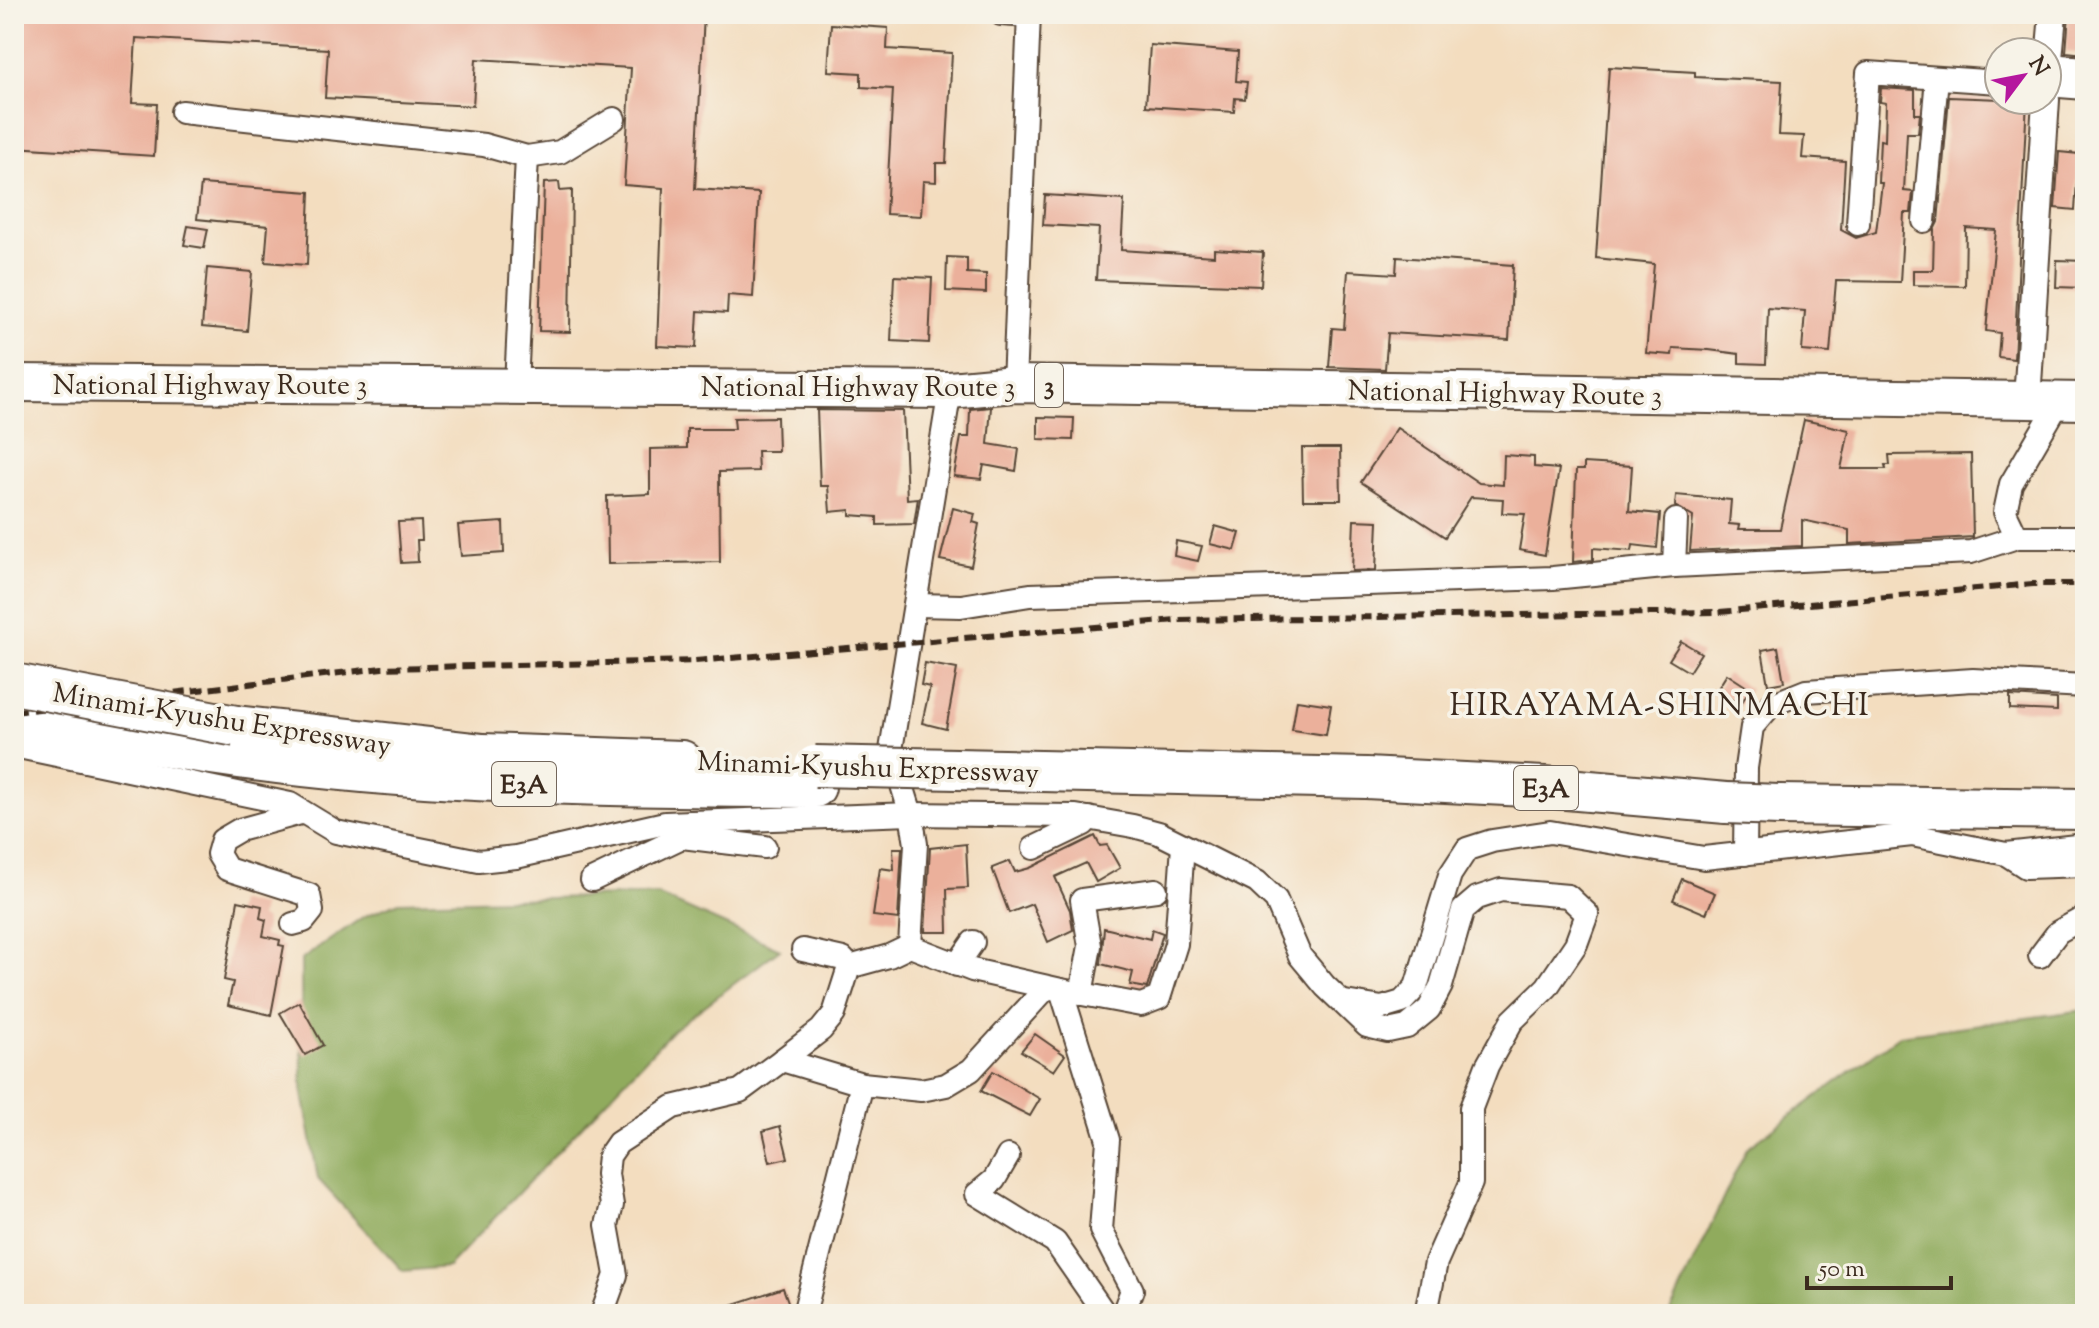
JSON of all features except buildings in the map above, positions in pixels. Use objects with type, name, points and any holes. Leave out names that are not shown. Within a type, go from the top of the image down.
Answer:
[{"type":"highway","name":"National Highway Route 3","points":[[14,383],[950,390],[1014,384],[2057,401]]},
{"type":"highway","name":"Minami-Kyushu Expressway","points":[[14,684],[235,742]]},
{"type":"highway","name":"Minami-Kyushu Expressway","points":[[14,717],[235,742],[483,754],[815,776],[1544,787],[1726,803],[2085,809]]},
{"type":"street","points":[[1001,14],[1029,15],[1014,384]]},
{"type":"street","points":[[2051,36],[2053,14]]},
{"type":"street","points":[[2063,74],[2085,68]]},
{"type":"street","points":[[1858,224],[1868,73],[1983,81]]},
{"type":"street","points":[[1924,221],[1937,78]]},
{"type":"street","points":[[2063,82],[2085,88]]},
{"type":"street","points":[[182,112],[484,145],[527,157],[560,152],[614,119]]},
{"type":"street","points":[[2017,537],[2005,512],[2011,484],[2057,401],[2047,116]]},
{"type":"street","points":[[516,385],[527,157]]},
{"type":"street","points":[[910,946],[916,844],[911,814],[891,750],[950,390]]},
{"type":"street","points":[[1674,566],[1676,520]]},
{"type":"street","points":[[916,605],[961,606],[1030,595],[1553,578],[1674,566],[1971,552],[2017,537],[2085,537]]},
{"type":"street","points":[[1745,854],[1746,768],[1752,727],[1771,705],[1806,691],[1973,680],[2085,686]]},
{"type":"street","points":[[14,746],[290,804],[336,832],[479,861],[516,857],[665,823],[765,847]]},
{"type":"street","points":[[293,924],[304,921],[312,911],[309,895],[227,869],[218,854],[222,840],[239,830],[301,813]]},
{"type":"street","points":[[592,880],[687,830],[911,814],[1148,822],[1183,846],[1257,882],[1276,900],[1300,956],[1325,986],[1367,1026],[1388,1031],[1407,1027],[1429,1009],[1463,910],[1477,898],[1501,890],[1568,896],[1587,914],[1576,944],[1547,987],[1512,1021],[1487,1066],[1471,1108],[1471,1183],[1436,1262],[1426,1314]]},
{"type":"street","points":[[1034,848],[1084,824],[1089,818]]},
{"type":"street","points":[[1345,1002],[1382,1008],[1402,1002],[1416,987],[1450,875],[1467,849],[1492,841],[1550,832],[1704,858],[1912,835],[2006,854],[2085,845]]},
{"type":"street","points":[[849,967],[889,956],[910,946],[957,965],[1141,1005],[1159,998],[1176,944],[1183,846]]},
{"type":"street","points":[[2006,854],[2026,867],[2085,865]]},
{"type":"street","points":[[782,1060],[862,1084],[921,1090],[946,1085],[971,1070],[1063,990],[1090,946],[1082,900],[1156,890]]},
{"type":"street","points":[[2040,956],[2058,932],[2085,917]]},
{"type":"street","points":[[957,965],[973,942]]},
{"type":"street","points":[[803,950],[843,959],[849,967]]},
{"type":"street","points":[[602,1314],[616,1275],[607,1225],[612,1205],[607,1174],[609,1156],[618,1143],[673,1107],[740,1091],[782,1060],[821,1030],[834,1014],[849,967]]},
{"type":"street","points":[[1063,990],[1108,1140],[1101,1230],[1132,1290],[1123,1314]]},
{"type":"street","points":[[804,1314],[862,1084]]},
{"type":"street","points":[[1008,1156],[994,1180],[977,1194],[1055,1242],[1105,1314]]},
{"type":"green space","points":[[657,895],[780,949],[673,1030],[448,1267],[403,1271],[318,1179],[302,1088],[301,960],[363,917],[399,902]]},
{"type":"green space","points":[[2085,1010],[2085,1314],[1669,1314],[1747,1148],[1900,1035]]},
{"type":"railway","points":[[14,712],[382,668],[695,661],[1177,620],[1719,612],[2033,584],[2085,584]]},
{"type":"district","name":"HIRAYAMA-SHINMACHI","points":[[1660,704]]}]
